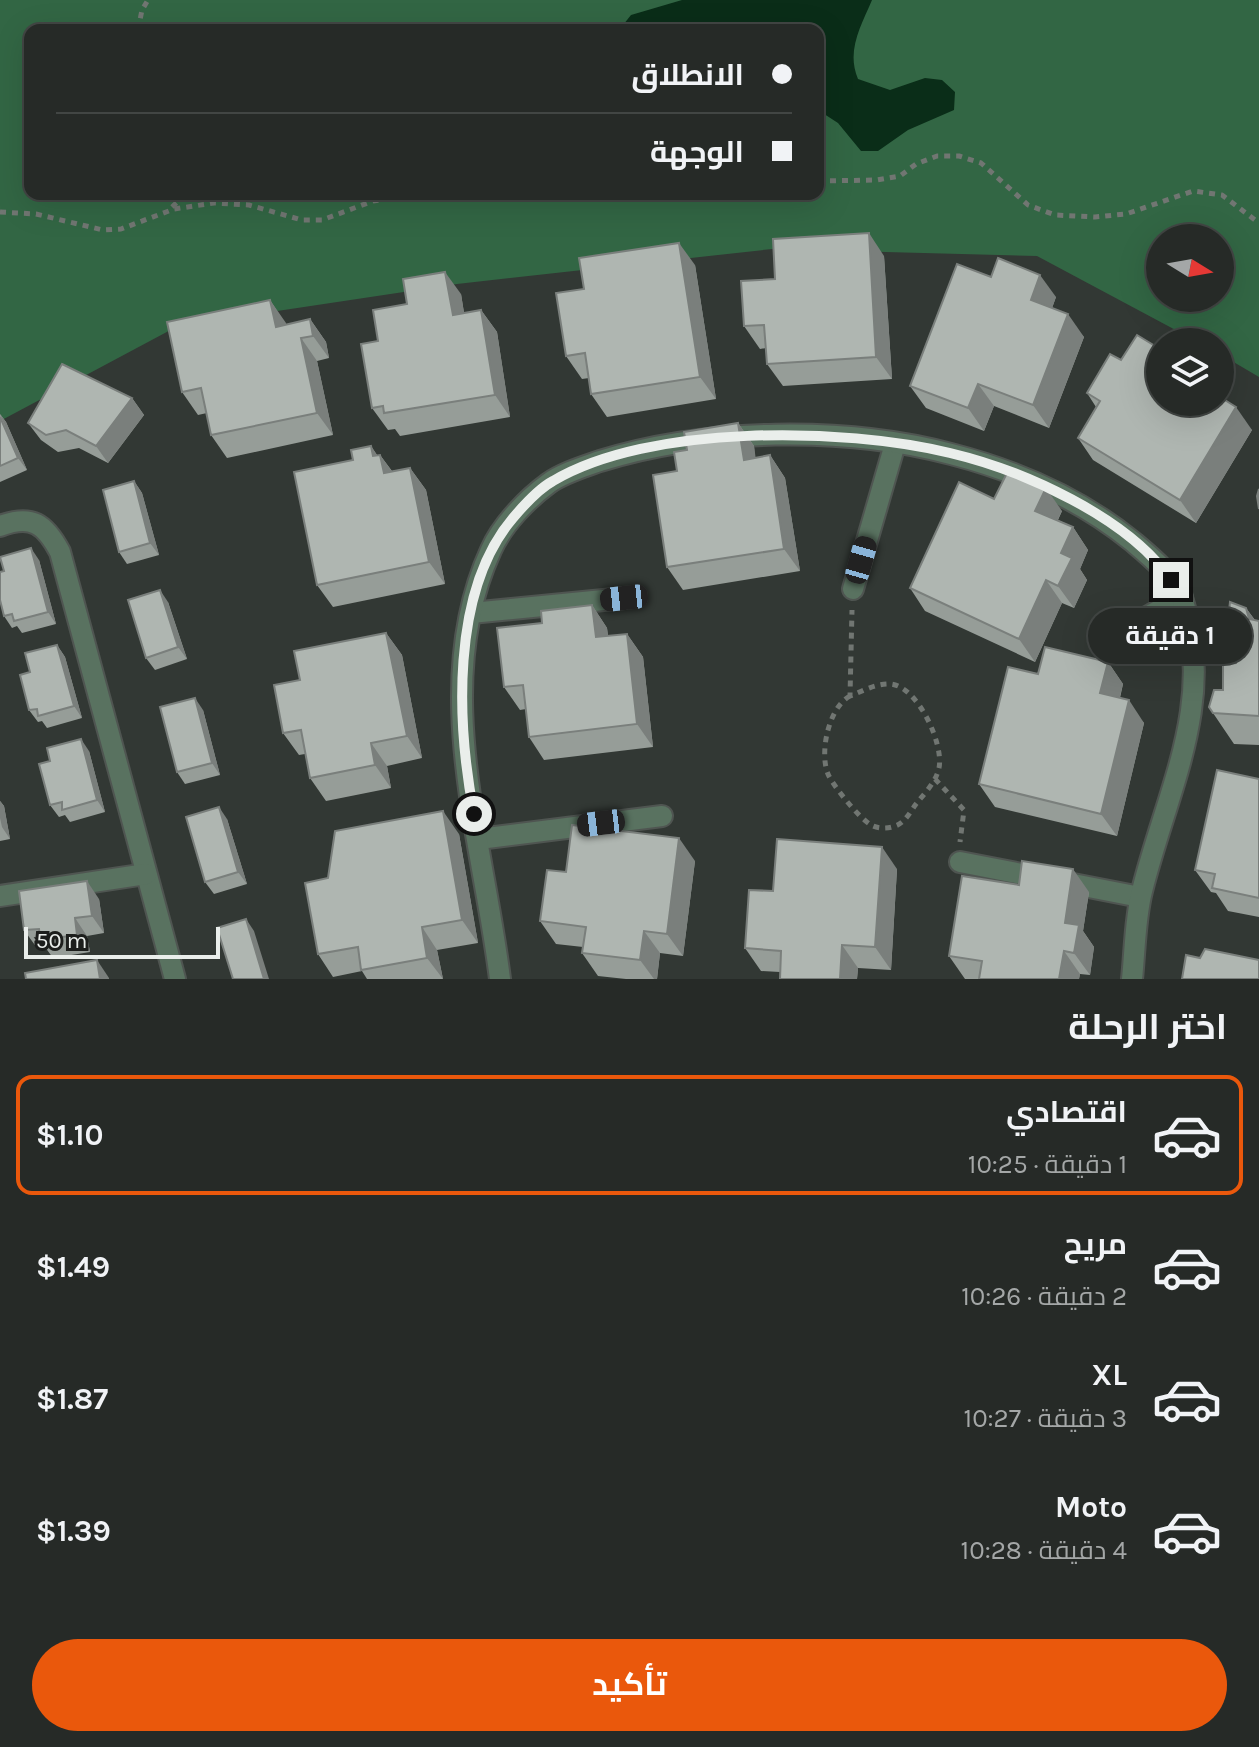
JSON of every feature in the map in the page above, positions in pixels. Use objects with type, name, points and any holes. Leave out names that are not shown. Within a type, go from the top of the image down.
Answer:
[{"type":"street","points":[[500,979],[465,765],[462,715],[471,613],[492,547],[512,518],[551,481],[582,467],[670,444],[730,437],[792,435],[854,437],[950,453],[1043,485],[1106,520],[1159,563],[1182,597],[1196,659],[1190,729],[1140,897],[1132,979]]},
{"type":"street","points":[[853,589],[895,444]]},
{"type":"street","points":[[0,526],[14,522],[35,523],[51,534],[60,552],[175,979]]},
{"type":"street","points":[[1109,639],[1182,597]]},
{"type":"street","points":[[471,613],[624,598]]},
{"type":"street","points":[[479,839],[662,816]]},
{"type":"street","points":[[960,862],[1140,897]]},
{"type":"street","points":[[0,896],[146,874]]},
{"type":"path","points":[[139,24],[148,0]]},
{"type":"path","points":[[824,181],[848,182],[900,176],[916,164],[937,156],[959,156],[981,163],[1028,205],[1055,215],[1095,217],[1126,214],[1193,191],[1222,195],[1259,223]]},
{"type":"path","points":[[168,211],[180,200]]},
{"type":"path","points":[[0,212],[36,214],[103,230],[121,229],[168,211],[214,203],[249,205],[302,220],[322,220],[380,200]]},
{"type":"path","points":[[850,696],[853,589]]},
{"type":"path","points":[[886,684],[898,685],[909,692],[939,746],[939,768],[935,779],[901,824],[881,828],[868,823],[828,775],[827,739],[832,718],[842,700],[850,696],[886,684]]},
{"type":"path","points":[[935,779],[964,810],[960,862]]},
{"type":"shaded area","points":[[0,0],[1259,0],[1259,377],[1234,362],[1234,328],[1172,328],[1037,256],[772,249],[457,284],[178,326],[0,421]]},
{"type":"shaded area","points":[[682,0],[872,0],[854,49],[858,79],[890,90],[925,78],[942,80],[955,92],[954,110],[908,130],[878,151],[861,151],[838,123],[824,114],[824,24],[624,24],[631,15]]},
{"type":"building","points":[[869,233],[876,357],[767,364],[764,325],[744,326],[741,281],[775,279],[773,239]]},
{"type":"building","points":[[679,243],[700,377],[591,394],[585,353],[566,356],[556,293],[584,289],[579,258]]},
{"type":"building","points":[[998,258],[1040,275],[1031,300],[1068,314],[1033,405],[978,384],[968,408],[910,386],[957,264],[991,277]]},
{"type":"building","points":[[445,272],[453,315],[481,310],[495,395],[384,413],[383,406],[372,408],[361,344],[378,341],[373,310],[407,304],[403,279]]},
{"type":"building","points":[[270,300],[276,327],[310,319],[313,336],[301,338],[317,413],[211,435],[201,388],[182,392],[167,322]]},
{"type":"building","points":[[1137,335],[1146,340],[1146,416],[1231,416],[1180,500],[1078,438],[1100,401],[1087,393],[1110,354],[1121,360]]},
{"type":"building","points":[[62,364],[132,398],[96,446],[66,430],[46,435],[28,423]]},
{"type":"building","points":[[0,417],[18,458],[0,466]]},
{"type":"building","points":[[738,423],[744,460],[770,455],[784,549],[667,567],[653,475],[677,471],[674,452],[687,450],[684,432]]},
{"type":"building","points":[[371,446],[373,456],[380,455],[384,473],[410,468],[429,562],[317,585],[294,472],[353,460],[351,450]]},
{"type":"building","points":[[1008,471],[1046,488],[1035,511],[1073,527],[1061,553],[1072,558],[1058,586],[1046,580],[1019,639],[910,588],[959,482],[994,499]]},
{"type":"building","points":[[134,481],[150,543],[119,552],[103,490]]},
{"type":"building","points":[[31,548],[48,612],[14,621],[12,614],[4,616],[0,600],[0,572],[4,571],[0,557]]},
{"type":"building","points":[[160,590],[178,647],[146,658],[128,600]]},
{"type":"building","points":[[1230,602],[1246,608],[1249,619],[1259,621],[1259,716],[1213,713],[1209,707],[1214,690],[1223,690],[1223,664],[1236,663],[1238,651],[1226,638]]},
{"type":"building","points":[[592,605],[596,637],[627,634],[637,724],[529,737],[523,685],[504,687],[497,628],[542,623],[541,611]]},
{"type":"building","points":[[386,633],[407,736],[371,743],[375,765],[310,778],[301,730],[283,733],[274,685],[300,680],[294,651]]},
{"type":"building","points":[[57,645],[74,706],[38,716],[37,709],[29,710],[20,675],[30,672],[25,653]]},
{"type":"building","points":[[1045,647],[1108,662],[1100,693],[1129,700],[1101,814],[979,784],[1008,667],[1038,674]]},
{"type":"building","points":[[195,698],[212,763],[177,772],[160,707]]},
{"type":"building","points":[[81,739],[97,800],[62,810],[62,802],[50,805],[39,764],[50,761],[47,748]]},
{"type":"building","points":[[1217,770],[1259,779],[1259,898],[1212,888],[1215,874],[1195,870]]},
{"type":"building","points":[[219,807],[238,872],[205,882],[186,817]]},
{"type":"building","points":[[443,811],[462,920],[422,927],[427,958],[361,970],[358,947],[318,954],[305,883],[328,878],[335,831]]},
{"type":"building","points":[[572,825],[679,838],[667,934],[644,931],[640,960],[582,953],[586,927],[540,921],[547,870],[566,872]]},
{"type":"building","points":[[777,839],[882,847],[875,947],[842,945],[840,979],[780,979],[781,951],[745,948],[749,890],[773,891]]},
{"type":"building","points":[[1022,861],[1073,869],[1065,923],[1079,925],[1074,953],[1064,951],[1059,979],[979,979],[982,961],[949,956],[962,876],[1019,885]]},
{"type":"building","points":[[87,881],[92,916],[75,918],[77,935],[40,940],[39,929],[24,930],[19,891]]},
{"type":"building","points":[[246,919],[264,979],[233,979],[217,928]]},
{"type":"building","points":[[1205,949],[1259,960],[1259,979],[1182,979],[1186,955],[1200,958]]},
{"type":"building","points":[[97,960],[100,979],[26,979],[25,973]]},
{"type":"route","points":[[474,814],[465,765],[462,715],[465,654],[480,578],[492,547],[512,518],[551,481],[582,467],[670,444],[730,437],[854,437],[950,453],[1043,485],[1106,520],[1159,563],[1171,580]]}]
